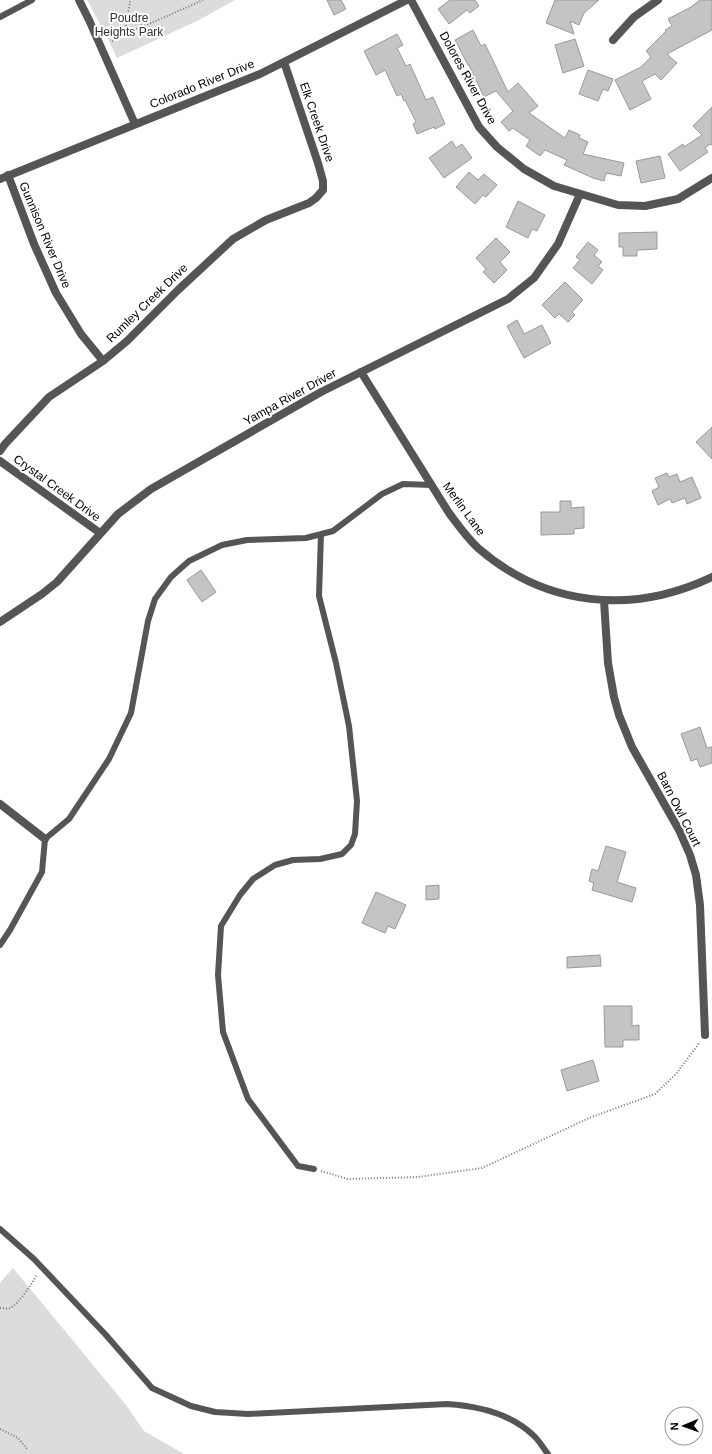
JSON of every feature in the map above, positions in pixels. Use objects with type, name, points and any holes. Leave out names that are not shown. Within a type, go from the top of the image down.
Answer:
[{"type":"street","points":[[79,0],[135,124]]},
{"type":"street","name":"Colorado River Drive","points":[[4,177],[260,74],[407,0]]},
{"type":"street","name":"Dolores River Drive","points":[[411,0],[479,127],[497,148],[524,170],[554,186],[618,205],[645,206],[678,199],[712,178]]},
{"type":"street","points":[[613,40],[634,17],[658,0]]},
{"type":"street","name":"Elk Creek Drive","points":[[284,62],[318,163],[323,181],[323,190]]},
{"type":"street","name":"Gunnison River Drive","points":[[4,177],[56,293],[81,334],[103,361]]},
{"type":"street","name":"Rumley Creek Drive","points":[[0,452],[5,444],[49,397],[103,361],[127,341],[162,305],[233,238],[266,220],[309,203],[323,190]]},
{"type":"street","name":"Yampa River Driver","points":[[0,622],[42,594],[57,582],[118,514],[151,489],[321,392],[508,299],[534,278],[558,244],[580,194]]},
{"type":"street","name":"Merlin Lane","points":[[361,372],[449,513],[463,532],[478,548],[503,567],[543,587],[557,592],[604,601],[649,598],[673,592],[712,577]]},
{"type":"street","name":"Crystal Creek Drive","points":[[0,461],[100,533]]},
{"type":"street","name":"Barn Owl Court","points":[[604,601],[608,663],[619,715],[632,747],[679,830],[690,855],[696,875],[700,905],[705,1036]]},
{"type":"street","points":[[0,804],[45,839]]},
{"type":"lane","points":[[0,17],[32,0]]},
{"type":"lane","points":[[0,945],[42,872],[45,839],[69,819],[109,759],[131,712],[148,621],[155,598],[171,576],[189,562],[222,545],[247,540],[306,538],[333,531],[382,494],[403,484],[432,485]]},
{"type":"lane","points":[[314,1169],[298,1166],[248,1099],[223,1032],[218,974],[221,926],[240,895],[253,879],[275,865],[293,860],[320,859],[342,854],[350,845],[355,834],[356,801],[349,726],[336,663],[319,596],[321,534]]},
{"type":"lane","points":[[0,1229],[43,1268],[105,1334],[152,1388],[191,1406],[215,1412],[248,1414],[447,1404],[469,1406],[489,1410],[519,1425],[533,1435],[548,1454]]},
{"type":"path","points":[[127,32],[126,29],[130,0]]},
{"type":"path","points":[[112,41],[127,32],[203,0]]},
{"type":"path","points":[[128,16],[142,26]]},
{"type":"path","points":[[314,1169],[348,1179],[418,1177],[482,1168],[589,1118],[655,1094],[676,1074],[705,1036]]},
{"type":"path","points":[[0,1308],[9,1308],[12,1306],[26,1292],[43,1268]]},
{"type":"path","points":[[0,1429],[18,1438],[28,1450]]},
{"type":"green space","name":"Poudre Heights Park","points":[[87,0],[235,0],[199,20],[117,58]]},
{"type":"green space","points":[[13,1268],[126,1405],[144,1431],[184,1454],[0,1454],[0,1283]]},
{"type":"building","points":[[327,0],[341,0],[346,9],[334,15]]},
{"type":"building","points":[[450,0],[475,0],[479,6],[470,13],[467,10],[449,24],[438,9]]},
{"type":"building","points":[[555,0],[599,0],[584,13],[579,25],[570,21],[574,34],[546,23]]},
{"type":"building","points":[[700,0],[712,0],[712,30],[667,54],[677,63],[661,80],[655,74],[642,81],[651,99],[630,110],[615,80],[641,67],[651,57],[646,51],[666,31],[665,30],[672,26],[668,19],[691,7]]},
{"type":"building","points":[[473,30],[481,46],[485,44],[508,92],[518,83],[538,106],[529,113],[565,138],[569,130],[580,135],[579,138],[588,142],[583,154],[624,163],[621,176],[606,173],[604,181],[593,178],[564,165],[567,160],[545,150],[540,156],[526,146],[530,140],[513,128],[509,131],[501,122],[513,111],[496,91],[484,97],[455,40]]},
{"type":"building","points":[[397,34],[403,45],[397,48],[406,66],[410,64],[426,100],[433,97],[445,124],[435,129],[434,127],[417,134],[413,124],[416,122],[405,100],[404,101],[401,94],[397,96],[385,70],[376,75],[364,51]]},
{"type":"building","points":[[575,39],[584,66],[563,73],[555,45]]},
{"type":"building","points":[[588,70],[613,79],[608,91],[603,89],[598,101],[579,94]]},
{"type":"building","points":[[712,107],[712,145],[710,144],[705,148],[708,152],[680,171],[668,154],[683,144],[684,147],[702,135],[693,126]]},
{"type":"building","points":[[452,141],[456,148],[462,144],[472,158],[444,178],[429,158]]},
{"type":"building","points":[[660,156],[665,178],[641,183],[636,161]]},
{"type":"building","points":[[469,172],[478,180],[484,174],[497,185],[486,197],[483,195],[475,204],[456,187]]},
{"type":"building","points":[[518,201],[545,215],[537,231],[532,229],[528,238],[506,227]]},
{"type":"building","points":[[657,232],[657,249],[637,250],[637,256],[623,256],[623,247],[619,247],[619,233]]},
{"type":"building","points":[[496,238],[510,252],[500,262],[507,270],[494,283],[483,272],[486,269],[476,258]]},
{"type":"building","points":[[588,242],[598,250],[594,255],[602,262],[598,266],[603,270],[592,284],[573,268],[580,260],[576,257]]},
{"type":"building","points":[[565,282],[583,300],[572,312],[575,315],[568,322],[559,314],[555,318],[542,305]]},
{"type":"building","points":[[517,320],[524,334],[542,325],[551,343],[524,358],[507,326]]},
{"type":"building","points":[[712,427],[712,459],[696,442]]},
{"type":"building","points":[[667,473],[669,477],[677,474],[680,482],[692,477],[701,498],[687,504],[685,498],[672,503],[670,499],[658,505],[652,491],[659,487],[655,478]]},
{"type":"building","points":[[560,501],[571,501],[571,508],[584,507],[584,528],[574,529],[574,534],[541,535],[541,512],[560,512]]},
{"type":"building","points":[[201,570],[216,592],[202,602],[187,580]]},
{"type":"building","points":[[700,727],[707,748],[712,747],[712,763],[700,767],[697,759],[691,761],[681,734]]},
{"type":"building","points":[[606,846],[626,852],[617,882],[636,888],[632,902],[592,890],[594,883],[589,881],[592,869],[598,871]]},
{"type":"building","points":[[439,885],[439,899],[426,900],[426,886]]},
{"type":"building","points":[[376,892],[406,905],[395,929],[388,926],[385,933],[362,923]]},
{"type":"building","points":[[600,955],[601,966],[567,968],[567,957]]},
{"type":"building","points":[[604,1006],[632,1006],[632,1026],[639,1025],[639,1040],[623,1040],[623,1047],[605,1047]]},
{"type":"building","points":[[593,1060],[599,1081],[567,1091],[561,1070]]}]
